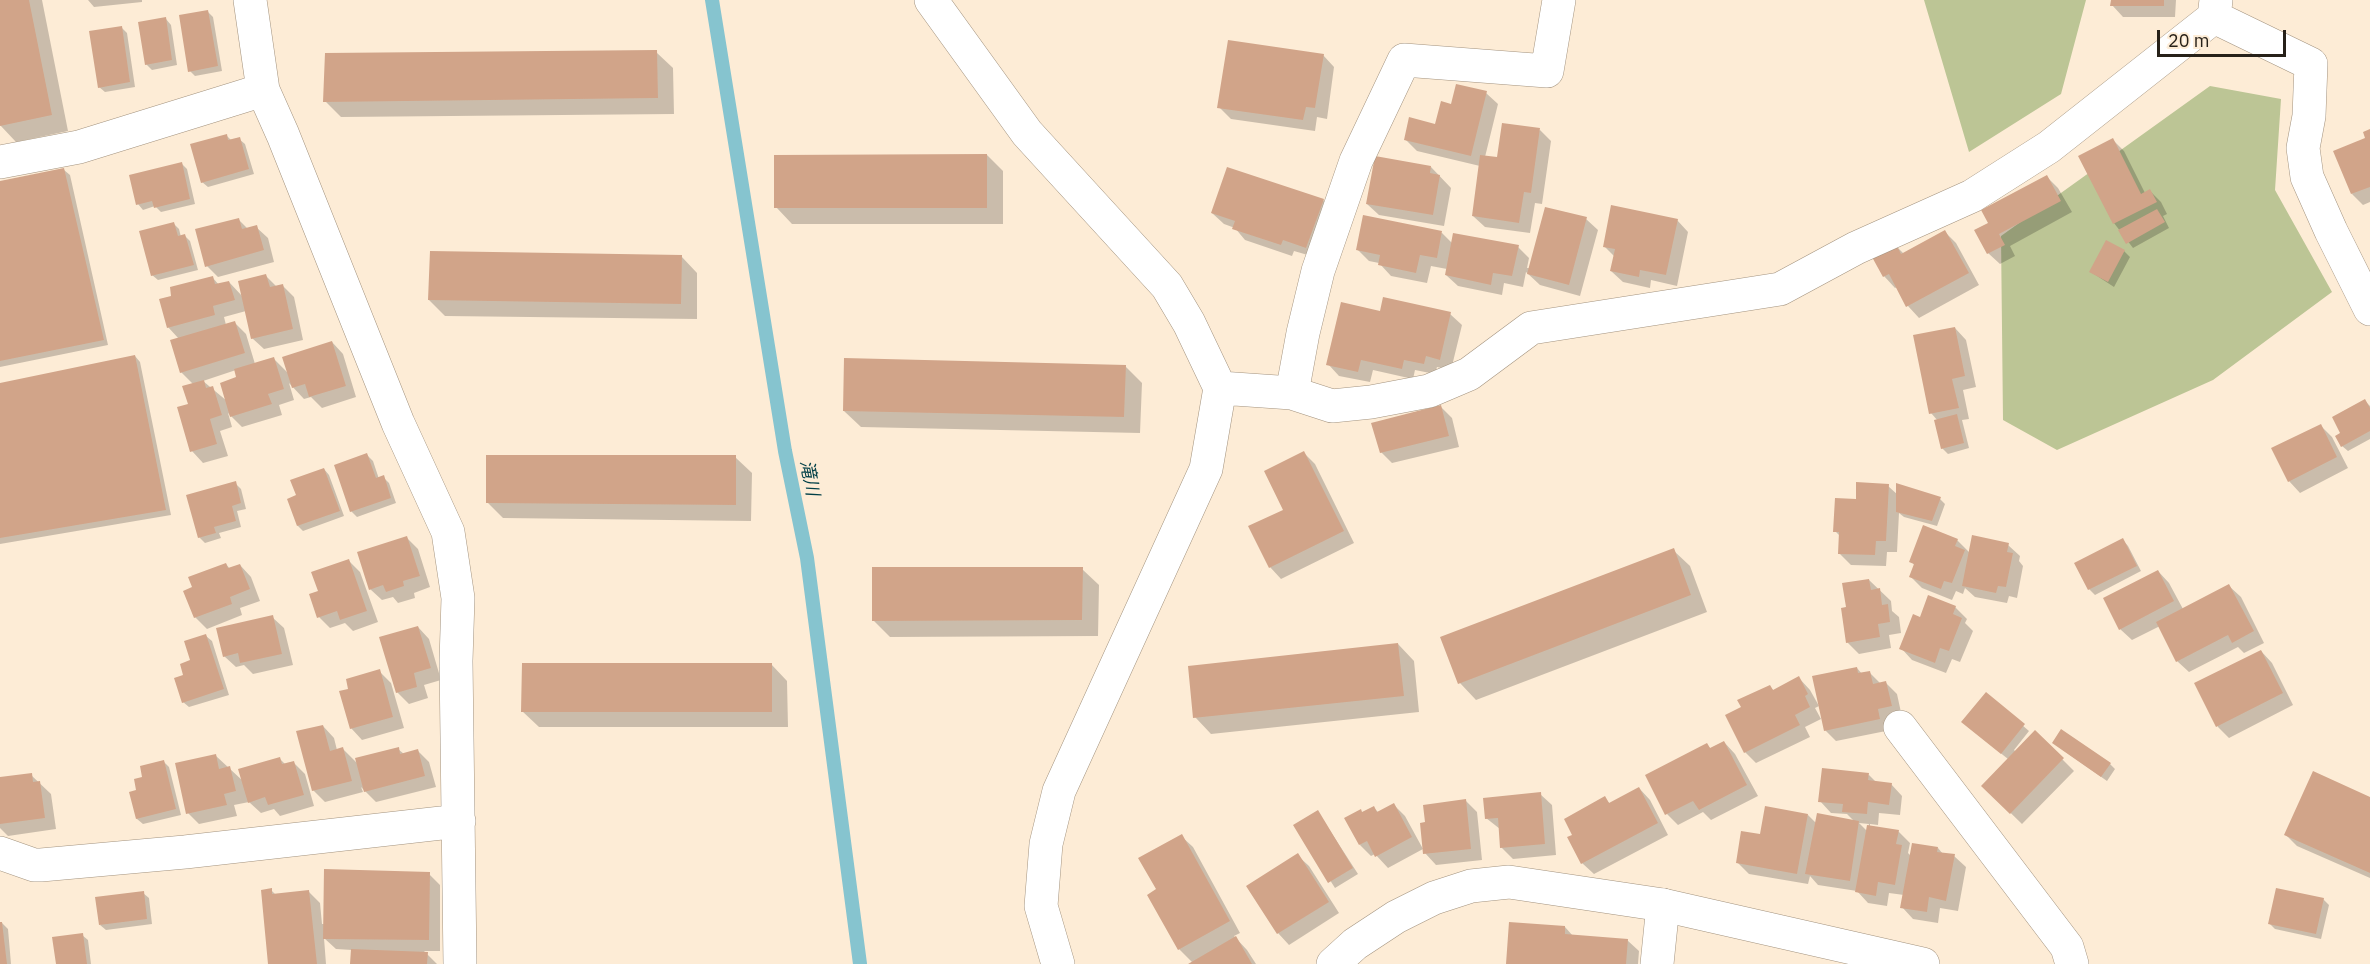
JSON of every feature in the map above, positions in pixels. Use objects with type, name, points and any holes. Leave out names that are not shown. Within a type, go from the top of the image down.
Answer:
[{"type":"street","points":[[250,0],[262,90],[283,135],[398,423],[448,532],[458,598],[456,661],[460,964]]},
{"type":"street","points":[[931,0],[1027,132],[1167,286],[1189,323],[1220,388],[1206,469],[1059,791],[1046,844],[1041,906],[1058,964]]},
{"type":"street","points":[[1292,393],[1318,271],[1356,161],[1404,60],[1547,70],[1559,0]]},
{"type":"street","points":[[1220,388],[1292,393],[1332,406],[1371,402],[1429,391],[1469,374],[1531,328],[1780,289],[1856,249],[1981,190],[2049,147],[2215,9],[2311,64],[2309,116],[2303,148],[2307,177],[2370,309]]},
{"type":"street","points":[[0,162],[79,147],[262,90]]},
{"type":"street","points":[[1900,727],[2067,947],[2072,964]]},
{"type":"street","points":[[0,853],[34,866],[459,821]]},
{"type":"street","points":[[1333,964],[1354,944],[1396,917],[1434,898],[1472,886],[1509,882],[1663,905],[1923,964]]},
{"type":"street","points":[[1656,964],[1663,905]]},
{"type":"green space","points":[[1924,0],[2086,0],[2061,94],[1969,152]]},
{"type":"green space","points":[[2210,86],[2281,99],[2275,190],[2332,292],[2213,380],[2057,450],[2003,420],[2001,236]]},
{"type":"building","points":[[0,0],[29,0],[52,115],[0,126]]},
{"type":"building","points":[[2111,0],[2164,0],[2164,6],[2110,6]]},
{"type":"building","points":[[208,10],[218,66],[188,72],[179,15]]},
{"type":"building","points":[[166,17],[172,60],[145,65],[138,22]]},
{"type":"building","points":[[122,26],[130,82],[98,88],[89,31]]},
{"type":"building","points":[[1228,40],[1324,54],[1315,108],[1306,107],[1303,120],[1217,108]]},
{"type":"building","points":[[657,50],[658,98],[323,102],[325,53]]},
{"type":"building","points":[[1456,84],[1487,91],[1471,156],[1404,140],[1409,117],[1435,124],[1441,101],[1451,104]]},
{"type":"building","points":[[1502,123],[1540,128],[1531,193],[1524,192],[1519,223],[1472,216],[1480,155],[1497,157]]},
{"type":"building","points":[[2370,129],[2370,187],[2351,194],[2333,151],[2365,138],[2363,132]]},
{"type":"building","points":[[227,134],[228,140],[240,137],[249,169],[201,183],[190,144]]},
{"type":"building","points":[[2113,138],[2141,194],[2150,189],[2157,202],[2113,224],[2078,156]]},
{"type":"building","points":[[987,154],[987,208],[774,208],[774,155]]},
{"type":"building","points":[[1375,156],[1431,166],[1430,173],[1440,175],[1433,215],[1366,204]]},
{"type":"building","points":[[182,162],[190,199],[154,208],[152,201],[136,205],[129,175]]},
{"type":"building","points":[[1227,167],[1324,199],[1306,248],[1283,240],[1281,245],[1232,229],[1235,221],[1211,213]]},
{"type":"building","points":[[64,168],[104,340],[0,361],[0,181]]},
{"type":"building","points":[[2047,175],[2061,201],[1999,234],[2005,245],[1987,254],[1974,230],[1988,223],[1981,210]]},
{"type":"building","points":[[1611,205],[1678,219],[1666,275],[1640,270],[1639,277],[1610,271],[1615,249],[1603,247]]},
{"type":"building","points":[[1545,207],[1587,217],[1569,285],[1527,274]]},
{"type":"building","points":[[2157,209],[2165,222],[2126,244],[2118,230]]},
{"type":"building","points":[[1363,215],[1442,231],[1437,258],[1420,255],[1416,273],[1378,265],[1380,255],[1356,250]]},
{"type":"building","points":[[239,218],[242,229],[257,225],[264,250],[205,267],[195,229]]},
{"type":"building","points":[[174,222],[178,236],[185,234],[194,265],[151,276],[139,231]]},
{"type":"building","points":[[1945,230],[1969,273],[1906,307],[1889,274],[1883,277],[1872,257],[1896,244],[1901,254]]},
{"type":"building","points":[[1453,233],[1519,245],[1512,276],[1493,273],[1491,285],[1445,275]]},
{"type":"building","points":[[2106,240],[2125,250],[2108,282],[2089,272]]},
{"type":"building","points":[[430,251],[682,255],[681,304],[428,300]]},
{"type":"building","points":[[266,274],[270,287],[283,284],[293,329],[251,339],[238,281]]},
{"type":"building","points":[[213,276],[215,284],[229,281],[235,300],[213,306],[215,315],[167,328],[159,299],[171,296],[170,287]]},
{"type":"building","points":[[1383,297],[1451,312],[1440,360],[1426,356],[1424,364],[1404,360],[1402,369],[1361,360],[1358,372],[1326,365],[1341,302],[1380,311]]},
{"type":"building","points":[[235,321],[245,353],[180,373],[170,340]]},
{"type":"building","points":[[1955,327],[1965,376],[1952,379],[1959,408],[1929,414],[1913,335]]},
{"type":"building","points":[[332,341],[346,386],[309,397],[305,384],[292,388],[282,357]]},
{"type":"building","points":[[135,355],[166,510],[0,538],[0,383]]},
{"type":"building","points":[[274,357],[284,389],[268,394],[272,404],[230,417],[220,383],[236,377],[234,369]]},
{"type":"building","points":[[844,358],[1126,365],[1124,417],[843,411]]},
{"type":"building","points":[[204,380],[206,388],[213,386],[222,415],[210,419],[217,444],[190,452],[177,407],[188,404],[182,386]]},
{"type":"building","points":[[2365,399],[2370,408],[2370,431],[2341,447],[2335,436],[2340,433],[2332,417]]},
{"type":"building","points":[[1441,405],[1449,436],[1380,453],[1371,423]]},
{"type":"building","points":[[1957,414],[1964,443],[1941,449],[1934,420]]},
{"type":"building","points":[[2321,424],[2337,457],[2288,482],[2271,448]]},
{"type":"building","points":[[1304,451],[1344,531],[1269,568],[1248,526],[1283,510],[1264,471]]},
{"type":"building","points":[[367,453],[376,478],[384,475],[391,498],[350,512],[334,465]]},
{"type":"building","points":[[486,455],[736,455],[736,505],[486,503]]},
{"type":"building","points":[[324,468],[340,511],[297,526],[287,499],[296,495],[290,480]]},
{"type":"building","points":[[236,481],[241,503],[232,506],[236,521],[214,527],[216,533],[198,538],[186,495]]},
{"type":"building","points":[[1856,482],[1889,484],[1886,541],[1876,541],[1875,555],[1838,554],[1839,532],[1833,532],[1835,498],[1856,499]]},
{"type":"building","points":[[1896,483],[1941,497],[1932,521],[1896,512]]},
{"type":"building","points":[[1923,525],[1958,539],[1955,546],[1965,550],[1952,583],[1944,581],[1941,589],[1909,577],[1914,564],[1909,562]]},
{"type":"building","points":[[1972,535],[2009,543],[2007,552],[2013,553],[2006,587],[1998,586],[1996,593],[1962,586]]},
{"type":"building","points":[[407,536],[420,576],[403,581],[404,586],[386,592],[383,585],[369,590],[357,552]]},
{"type":"building","points":[[2123,538],[2137,566],[2088,590],[2074,563]]},
{"type":"building","points":[[1674,548],[1691,595],[1458,684],[1440,637]]},
{"type":"building","points":[[349,559],[367,611],[340,620],[337,611],[317,618],[309,594],[318,591],[311,572]]},
{"type":"building","points":[[226,563],[228,568],[240,564],[250,589],[230,597],[232,604],[194,618],[183,591],[192,587],[188,577]]},
{"type":"building","points":[[872,567],[1083,567],[1082,620],[872,621]]},
{"type":"building","points":[[2158,570],[2174,601],[2119,630],[2103,598]]},
{"type":"building","points":[[1869,579],[1871,590],[1880,588],[1882,605],[1888,604],[1890,622],[1878,624],[1880,637],[1846,643],[1841,608],[1846,607],[1842,583]]},
{"type":"building","points":[[2229,584],[2254,631],[2232,643],[2228,635],[2176,662],[2156,622]]},
{"type":"building","points":[[1928,595],[1956,606],[1953,614],[1962,618],[1949,651],[1940,648],[1935,663],[1899,649],[1913,614],[1920,617]]},
{"type":"building","points":[[273,615],[282,654],[240,663],[238,653],[223,657],[216,628]]},
{"type":"building","points":[[418,626],[431,668],[414,673],[417,687],[396,693],[379,637]]},
{"type":"building","points":[[206,634],[224,689],[182,703],[174,678],[183,675],[180,664],[190,660],[184,641]]},
{"type":"building","points":[[1398,643],[1404,696],[1193,718],[1188,666]]},
{"type":"building","points":[[2261,650],[2283,693],[2216,727],[2194,683]]},
{"type":"building","points":[[522,663],[772,663],[772,712],[521,712]]},
{"type":"building","points":[[1857,667],[1858,673],[1870,671],[1873,684],[1886,681],[1892,706],[1878,709],[1880,719],[1824,731],[1812,676]]},
{"type":"building","points":[[380,669],[393,717],[350,729],[339,691],[348,689],[346,679]]},
{"type":"building","points":[[1799,676],[1808,694],[1805,696],[1810,707],[1795,715],[1800,725],[1744,753],[1725,715],[1741,707],[1737,700],[1770,685],[1773,690]]},
{"type":"building","points":[[1986,692],[2025,724],[2001,754],[1961,722]]},
{"type":"building","points":[[323,725],[330,751],[343,747],[352,781],[312,791],[296,731]]},
{"type":"building","points":[[2061,729],[2111,763],[2101,777],[2052,743]]},
{"type":"building","points":[[2035,730],[2064,758],[2010,814],[1981,786]]},
{"type":"building","points":[[1724,741],[1747,785],[1699,810],[1693,801],[1665,815],[1645,775],[1707,743],[1710,748]]},
{"type":"building","points":[[399,747],[400,754],[418,749],[425,776],[364,792],[355,758]]},
{"type":"building","points":[[216,754],[219,769],[230,766],[236,791],[224,794],[227,805],[186,814],[175,763]]},
{"type":"building","points":[[280,757],[282,764],[294,761],[304,795],[268,805],[265,797],[248,803],[238,769]]},
{"type":"building","points":[[164,760],[176,809],[136,819],[129,792],[136,790],[134,779],[142,777],[140,766]]},
{"type":"building","points":[[1822,768],[1869,773],[1868,780],[1892,783],[1889,805],[1868,802],[1867,814],[1842,812],[1843,804],[1818,802]]},
{"type":"building","points":[[2313,771],[2370,797],[2370,873],[2284,835]]},
{"type":"building","points":[[32,773],[33,782],[40,781],[45,818],[0,824],[0,777]]},
{"type":"building","points":[[1639,787],[1658,823],[1581,864],[1567,837],[1572,835],[1564,819],[1605,796],[1609,803]]},
{"type":"building","points":[[1541,792],[1545,844],[1500,848],[1498,818],[1485,819],[1483,798]]},
{"type":"building","points":[[1466,799],[1471,849],[1423,854],[1420,823],[1425,822],[1423,805]]},
{"type":"building","points":[[1394,803],[1412,837],[1375,857],[1367,841],[1359,845],[1344,818],[1361,809],[1362,812],[1374,806],[1377,812]]},
{"type":"building","points":[[1765,806],[1808,814],[1797,874],[1736,863],[1741,831],[1760,834]]},
{"type":"building","points":[[1318,810],[1353,868],[1328,883],[1293,825]]},
{"type":"building","points":[[1817,813],[1859,821],[1850,881],[1805,874]]},
{"type":"building","points":[[1867,825],[1899,830],[1896,844],[1902,845],[1895,885],[1878,882],[1876,896],[1855,892]]},
{"type":"building","points":[[1182,834],[1230,921],[1178,950],[1147,895],[1156,889],[1138,858]]},
{"type":"building","points":[[1912,843],[1938,847],[1937,852],[1955,854],[1946,901],[1929,897],[1927,912],[1900,908]]},
{"type":"building","points":[[1298,853],[1329,902],[1277,934],[1246,886]]},
{"type":"building","points":[[324,869],[430,872],[429,940],[323,939]]},
{"type":"building","points":[[272,888],[272,894],[309,890],[317,964],[268,964],[261,890]]},
{"type":"building","points":[[2276,888],[2324,898],[2316,934],[2268,924]]},
{"type":"building","points":[[144,891],[147,919],[99,925],[95,897]]},
{"type":"building","points":[[0,922],[2,922],[7,964],[0,964]]},
{"type":"building","points":[[1509,922],[1565,926],[1565,934],[1628,939],[1626,964],[1506,964]]},
{"type":"building","points":[[83,933],[87,964],[56,964],[52,937]]},
{"type":"building","points":[[1236,936],[1252,964],[1188,964]]},
{"type":"building","points":[[351,949],[428,952],[427,964],[350,964]]},
{"type":"waterway","name":"滝川","points":[[712,0],[785,451],[807,558],[860,964]]}]
